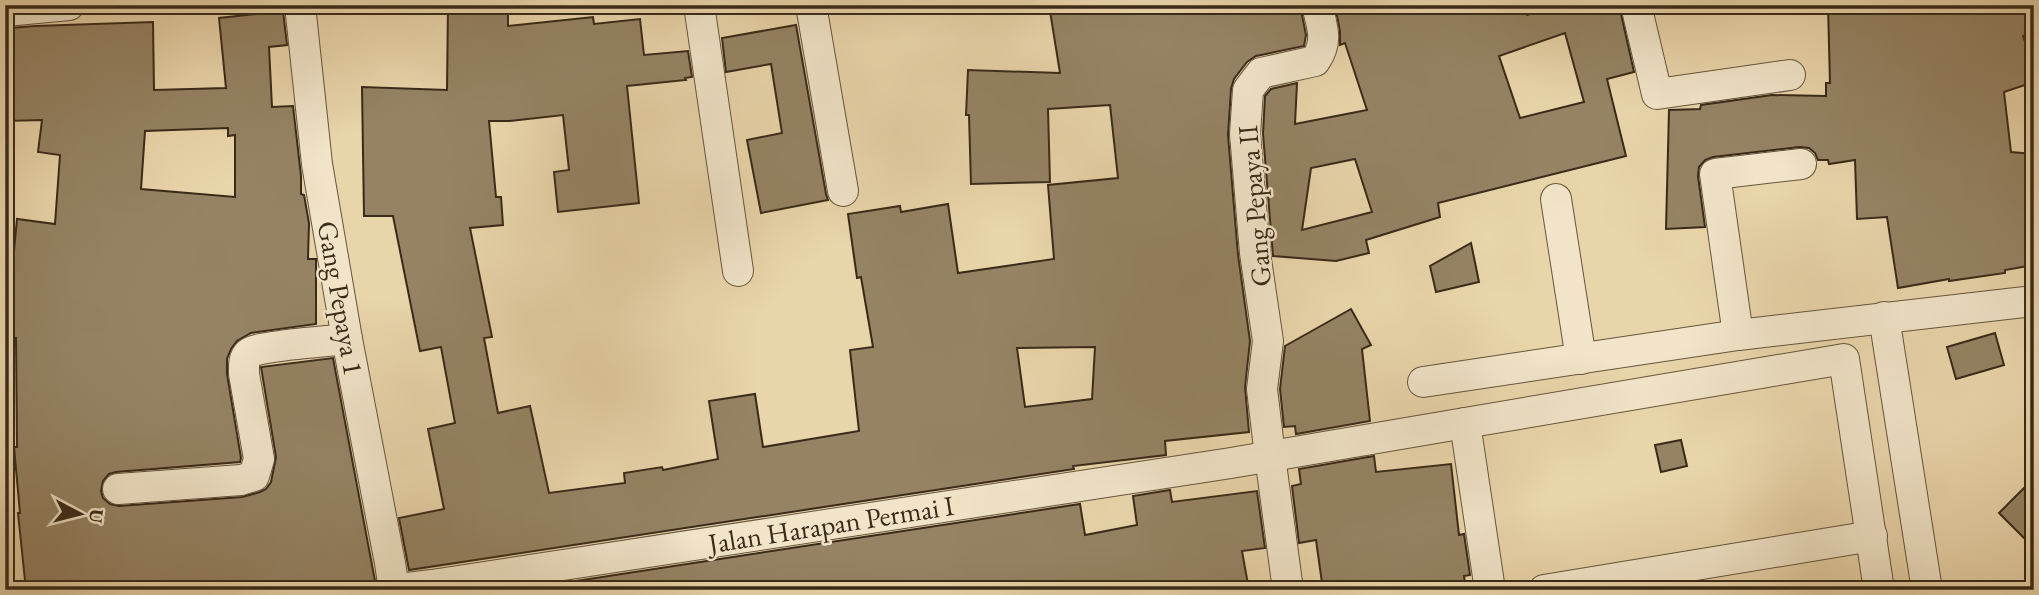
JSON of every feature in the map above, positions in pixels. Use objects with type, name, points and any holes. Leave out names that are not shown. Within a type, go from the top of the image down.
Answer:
[{"type":"street","points":[[5,11],[69,5]]},
{"type":"street","name":"Gang Pepaya 1","points":[[300,5],[317,164],[393,590]]},
{"type":"street","points":[[699,5],[738,271]]},
{"type":"street","points":[[811,5],[843,191]]},
{"type":"street","name":"Gang Pepaya II","points":[[1270,456],[1262,389],[1268,341],[1255,253],[1245,134],[1248,90],[1261,73],[1315,61],[1322,51],[1324,38],[1317,5]]},
{"type":"street","points":[[1636,5],[1657,94],[1790,75]]},
{"type":"street","points":[[1738,335],[1715,174],[1801,164]]},
{"type":"street","points":[[1556,199],[1581,359]]},
{"type":"street","points":[[1423,382],[1738,335],[2034,301]]},
{"type":"street","points":[[1884,317],[1927,590]]},
{"type":"street","points":[[118,489],[242,480],[254,476],[259,459],[244,374],[244,362],[248,353],[253,350],[348,339]]},
{"type":"street","name":"Jalan Harapan Permai I","points":[[393,590],[433,588],[1270,456],[1844,359],[1872,536]]},
{"type":"street","points":[[1465,423],[1490,590]]},
{"type":"street","points":[[1270,456],[1289,590]]},
{"type":"street","points":[[1544,590],[1872,536],[1879,590]]},
{"type":"building","points":[[448,5],[508,5],[508,26],[593,17],[594,24],[640,19],[644,55],[688,51],[692,77],[685,78],[686,80],[627,86],[639,203],[558,212],[554,172],[569,170],[563,115],[489,121],[496,197],[501,197],[503,225],[470,228],[492,337],[484,338],[498,413],[530,406],[549,493],[625,483],[624,473],[662,467],[663,470],[718,459],[709,401],[755,394],[763,447],[859,431],[850,350],[873,347],[861,277],[857,278],[848,214],[900,206],[901,212],[948,204],[958,273],[1054,259],[1048,185],[1118,178],[1110,105],[1048,109],[1050,182],[971,184],[969,115],[966,115],[968,70],[1060,73],[1049,5],[1300,5],[1306,35],[1304,46],[1256,56],[1247,62],[1234,79],[1231,89],[1228,135],[1238,255],[1250,341],[1245,387],[1249,432],[1165,441],[1166,455],[1073,466],[1074,469],[409,570],[399,518],[444,509],[428,429],[455,423],[441,347],[420,351],[393,216],[364,216],[362,87],[447,90]],"holes":[[[1095,347],[1092,399],[1025,407],[1017,348]]]},
{"type":"building","points":[[1335,5],[1524,5],[1527,15],[1558,5],[1619,5],[1634,72],[1607,79],[1626,156],[1438,203],[1440,217],[1366,240],[1369,253],[1336,261],[1273,256],[1263,134],[1265,96],[1271,89],[1297,83],[1295,124],[1367,110],[1345,43],[1340,45]],"holes":[[[1565,33],[1584,102],[1520,118],[1499,56]],[[1355,159],[1372,212],[1302,230],[1311,168]]]},
{"type":"building","points":[[1828,5],[2025,5],[2034,31],[2023,36],[2034,68],[2034,82],[2004,92],[2011,152],[2034,154],[2028,231],[2034,230],[2034,265],[2005,270],[2005,273],[1898,288],[1887,217],[1857,219],[1855,160],[1829,164],[1828,160],[1818,160],[1809,148],[1800,147],[1705,160],[1699,167],[1698,176],[1705,227],[1666,229],[1669,110],[1700,109],[1701,105],[1772,95],[1826,96],[1826,83],[1830,83]]},
{"type":"building","points":[[283,11],[287,45],[269,47],[272,107],[293,106],[301,194],[304,195],[309,223],[308,259],[316,259],[316,324],[251,333],[237,341],[231,349],[227,359],[227,374],[240,462],[116,472],[109,474],[103,481],[101,491],[103,498],[110,504],[119,506],[242,497],[266,489],[271,482],[276,457],[261,367],[333,358],[375,581],[330,588],[329,583],[261,590],[26,590],[14,447],[17,447],[16,338],[11,338],[10,293],[17,219],[55,224],[60,155],[38,152],[42,120],[5,121],[5,34],[11,34],[10,28],[153,22],[154,90],[226,88],[219,18]],"holes":[[[228,128],[228,136],[235,135],[235,197],[141,189],[145,131]]]},
{"type":"building","points":[[796,25],[828,200],[761,213],[747,140],[782,133],[771,64],[726,72],[722,38]]},
{"type":"building","points":[[1471,243],[1479,282],[1436,292],[1430,266]]},
{"type":"building","points":[[1351,309],[1371,345],[1362,349],[1370,421],[1296,434],[1295,426],[1284,427],[1280,389],[1285,346]]},
{"type":"building","points":[[1995,333],[2004,365],[1956,379],[1947,347]]},
{"type":"building","points":[[1681,440],[1687,466],[1661,472],[1655,445]]},
{"type":"building","points":[[1374,456],[1376,472],[1451,464],[1459,535],[1464,534],[1470,575],[1464,576],[1466,590],[1323,590],[1316,540],[1299,543],[1292,486],[1301,484],[1299,469]]},
{"type":"building","points":[[2034,478],[2034,548],[1999,513]]},
{"type":"building","points":[[1170,490],[1172,502],[1257,491],[1265,548],[1242,551],[1249,590],[517,590],[1080,504],[1085,535],[1137,525],[1133,496]]}]
